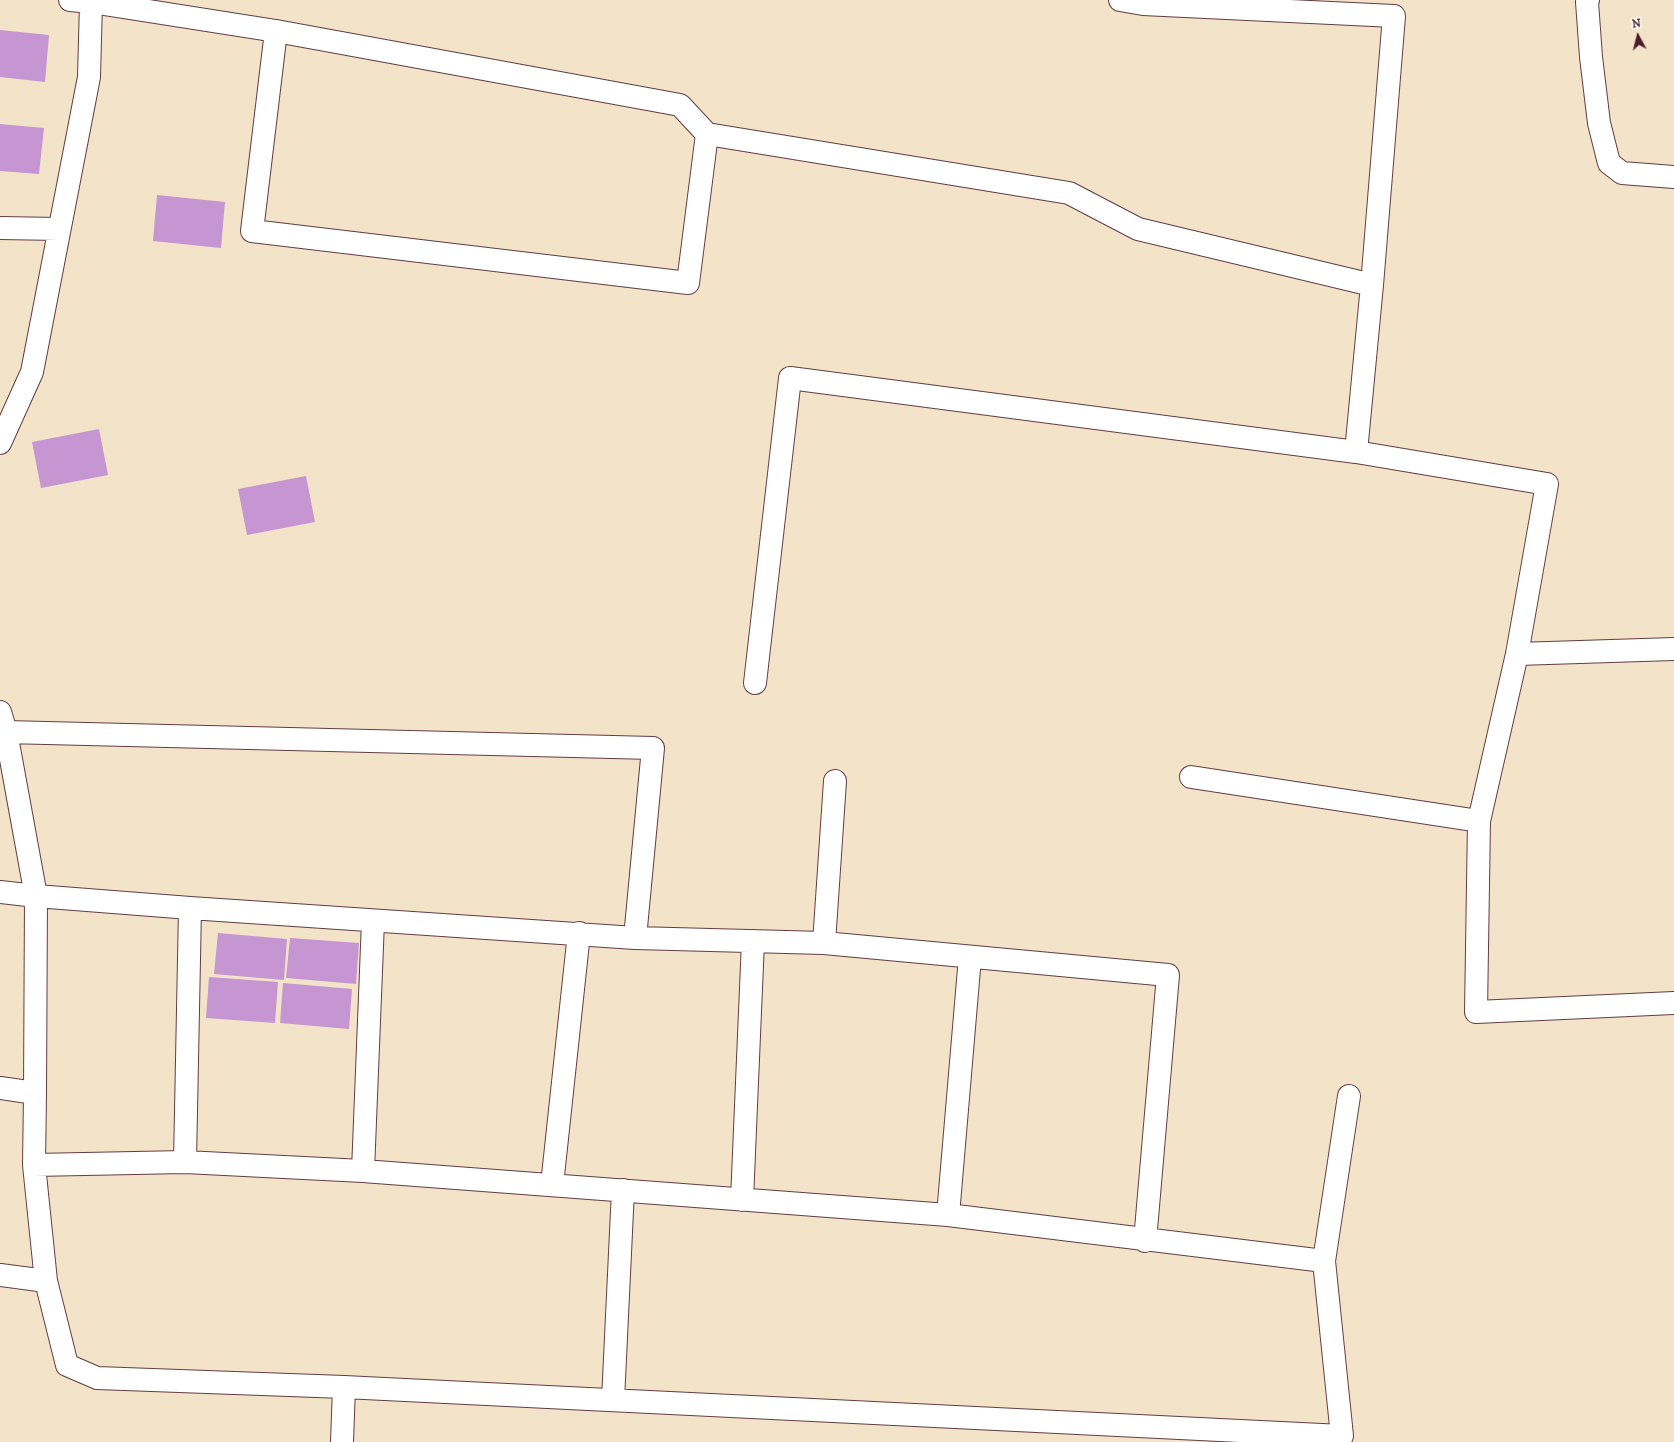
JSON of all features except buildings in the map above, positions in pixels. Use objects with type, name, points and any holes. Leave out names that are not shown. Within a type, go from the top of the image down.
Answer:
[{"type":"street","points":[[70,0],[276,31],[680,105],[707,134],[1069,193],[1138,229],[1372,285]]},
{"type":"street","points":[[1120,0],[1143,4],[1395,8],[1372,285],[1356,452]]},
{"type":"street","points":[[1588,0],[1591,57],[1599,123],[1609,163],[1622,173],[1674,177]]},
{"type":"street","points":[[0,443],[32,372],[89,77],[91,2]]},
{"type":"street","points":[[276,31],[252,231],[688,283],[707,134]]},
{"type":"street","points":[[0,228],[59,229]]},
{"type":"street","points":[[755,683],[790,378],[1356,452],[1547,484],[1517,654],[1478,821],[1476,1012],[1674,1002]]},
{"type":"street","points":[[1517,654],[1674,649]]},
{"type":"street","points":[[635,938],[653,748],[3,722],[36,896],[34,1165],[46,1281],[67,1365],[97,1378],[344,1387],[1342,1436],[1324,1261],[1349,1096]]},
{"type":"street","points":[[1192,777],[1478,821]]},
{"type":"street","points":[[824,943],[835,780]]},
{"type":"street","points":[[0,892],[190,908],[373,921],[579,933],[635,938],[824,943],[1168,975],[1145,1241]]},
{"type":"street","points":[[185,1162],[190,908]]},
{"type":"street","points":[[363,1171],[373,921]]},
{"type":"street","points":[[552,1185],[579,933]]},
{"type":"street","points":[[742,1200],[753,942]]},
{"type":"street","points":[[948,1215],[970,957]]},
{"type":"street","points":[[0,1088],[35,1093]]},
{"type":"street","points":[[34,1165],[185,1162],[363,1171],[623,1190],[948,1215],[1145,1241],[1324,1261]]},
{"type":"street","points":[[613,1400],[623,1190]]},
{"type":"street","points":[[0,1275],[46,1281]]},
{"type":"street","points":[[342,1442],[344,1387]]}]
